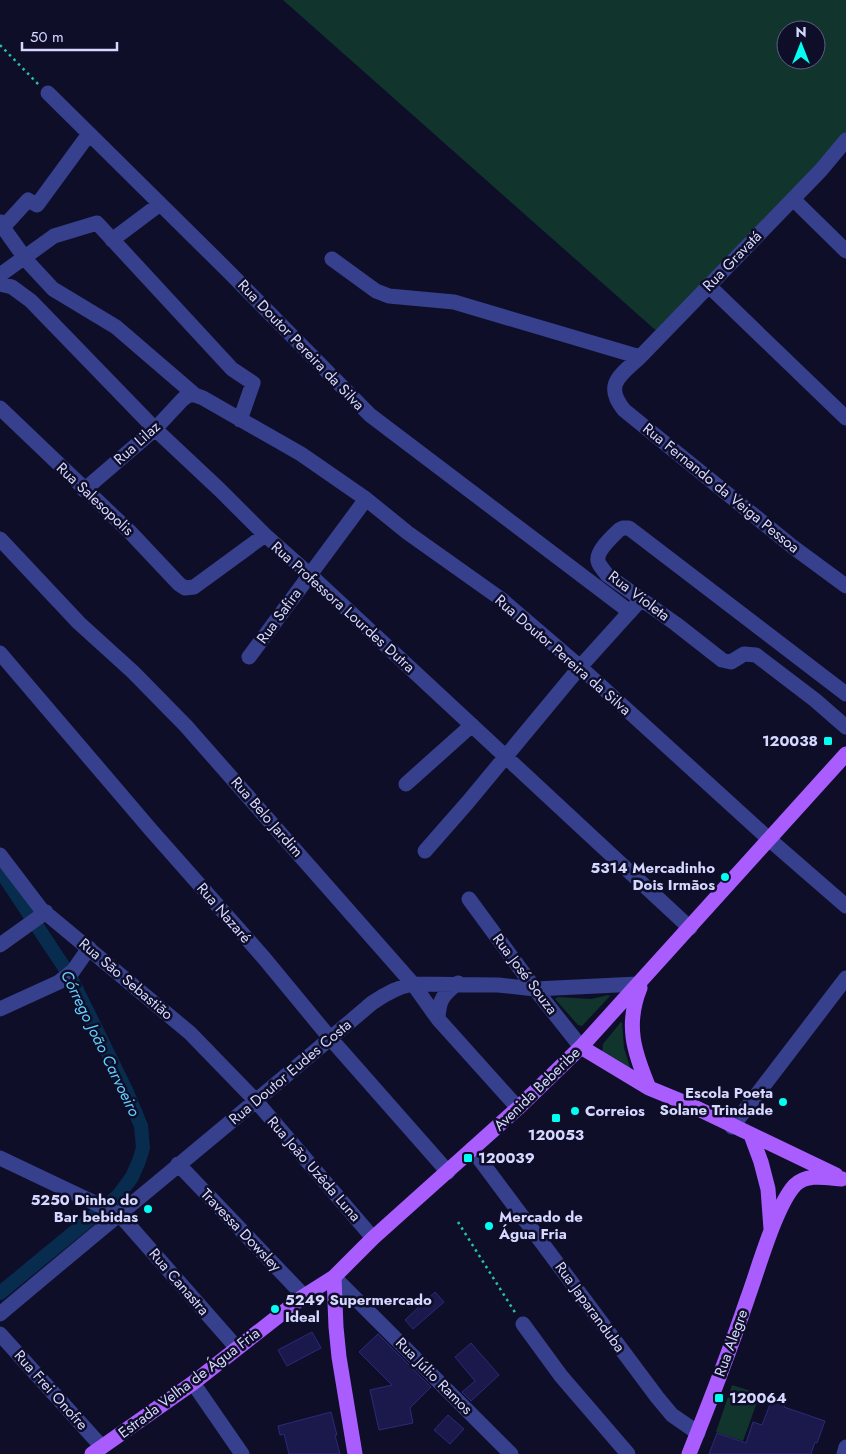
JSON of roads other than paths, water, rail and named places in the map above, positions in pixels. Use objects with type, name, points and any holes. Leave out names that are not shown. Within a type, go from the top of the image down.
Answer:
[{"type":"main road","name":"Avenida Beberibe","points":[[334,1277],[373,1238],[518,1108],[581,1047],[846,754]]},
{"type":"main road","points":[[642,980],[633,1005],[631,1025],[640,1068],[649,1088]]},
{"type":"main road","points":[[581,1047],[649,1088],[688,1104],[844,1180]]},
{"type":"main road","name":"Rua Alegre","points":[[751,1135],[768,1189],[772,1230]]},
{"type":"main road","name":"Rua Alegre","points":[[689,1454],[772,1230],[788,1195],[794,1186],[805,1178],[844,1180]]},
{"type":"main road","points":[[334,1277],[339,1357],[355,1454]]},
{"type":"main road","name":"Estrada Velha de Água Fria","points":[[97,1450],[193,1383],[304,1296],[334,1277]]},
{"type":"street","name":"Rua Doutor Pereira da Silva","points":[[48,93],[370,415],[635,605]]},
{"type":"street","points":[[0,223],[7,223],[28,200],[37,206],[89,134]]},
{"type":"street","name":"Rua Gravatá","points":[[616,379],[640,357],[821,170],[846,140]]},
{"type":"street","points":[[793,199],[846,250]]},
{"type":"street","points":[[112,240],[160,204]]},
{"type":"street","name":"Rua Doutor Pereira da Silva","points":[[0,223],[24,256],[53,289],[116,327],[192,395],[300,454],[366,499],[501,600],[580,667],[770,840],[846,906]]},
{"type":"street","points":[[0,275],[54,236],[97,223],[232,369],[253,383],[240,420]]},
{"type":"street","points":[[332,259],[376,291],[389,296],[454,302],[640,357]]},
{"type":"street","name":"Rua Professora Lourdes Dutra","points":[[0,284],[12,288],[31,302],[156,429],[265,535],[310,574],[690,928]]},
{"type":"street","points":[[708,285],[846,418]]},
{"type":"street","name":"Rua Fernando da Veiga Pessoa","points":[[616,379],[613,389],[617,401],[624,410],[793,546],[846,586]]},
{"type":"street","name":"Rua Lilaz","points":[[84,490],[156,429],[182,399],[192,395]]},
{"type":"street","name":"Rua Salesopolis","points":[[0,408],[130,532],[185,588],[194,587],[265,535]]},
{"type":"street","points":[[310,574],[366,499]]},
{"type":"street","name":"Rua Violeta","points":[[846,694],[630,528],[623,528],[612,537],[598,554],[598,560],[607,575],[635,605],[722,660],[730,662],[744,654],[756,655],[815,700],[846,727]]},
{"type":"street","name":"Rua Belo Jardim","points":[[0,539],[79,623],[133,672],[186,726],[414,984],[438,1019],[518,1108]]},
{"type":"street","name":"Rua Safira","points":[[250,657],[310,574]]},
{"type":"street","name":"Rua Violeta","points":[[425,851],[580,667],[635,605]]},
{"type":"street","name":"Rua Nazaré","points":[[0,653],[151,830],[264,958],[330,1038],[448,1172]]},
{"type":"street","points":[[406,784],[472,725]]},
{"type":"street","name":"Rua São Sebastião","points":[[0,855],[32,898],[46,912],[190,1032],[256,1101]]},
{"type":"street","name":"Rua José Souza","points":[[469,899],[535,989],[581,1047]]},
{"type":"street","points":[[0,945],[46,912]]},
{"type":"street","points":[[0,1009],[59,982],[73,971],[89,948]]},
{"type":"street","points":[[732,1127],[846,978]]},
{"type":"street","name":"Rua Doutor Eudes Costa","points":[[0,1314],[98,1231],[116,1213],[256,1101],[372,1003],[387,993],[401,986],[414,984],[458,983],[535,989],[642,980]]},
{"type":"street","points":[[438,1019],[441,999],[444,994],[458,983]]},
{"type":"street","name":"Rua João Uzêda Luna","points":[[256,1101],[373,1238]]},
{"type":"street","name":"Rua Japaranduba","points":[[472,1149],[657,1397],[672,1415],[698,1433]]},
{"type":"street","points":[[0,1158],[116,1213]]},
{"type":"street","name":"Travessa Dowsley","points":[[178,1164],[304,1296]]},
{"type":"street","name":"Rua Canastra","points":[[116,1213],[237,1348]]},
{"type":"street","name":"Rua Júlio Ramos","points":[[334,1277],[511,1454]]},
{"type":"street","points":[[522,1324],[561,1376],[628,1454]]},
{"type":"street","name":"Rua Frei Onofre","points":[[0,1334],[97,1450]]},
{"type":"street","points":[[193,1383],[242,1454]]},
{"type":"street","points":[[844,1454],[846,1447]]},
{"type":"waterway","name":"Córrego João Carvoeiro","points":[[0,870],[70,976],[126,1090],[141,1126],[143,1148],[132,1177],[118,1196],[0,1293]]},
{"type":"place","name":"120038","points":[[828,741]]},
{"type":"place","name":"5314 Mercadinho Dois Irmãos","points":[[725,877]]},
{"type":"place","name":"Escola Poeta Solane Trindade","points":[[783,1102]]},
{"type":"place","name":"Correios","points":[[575,1111]]},
{"type":"place","name":"120053","points":[[556,1118]]},
{"type":"place","name":"120039","points":[[468,1158]]},
{"type":"place","name":"5250 Dinho do Bar bebidas","points":[[148,1209]]},
{"type":"place","name":"Mercado de Água Fria","points":[[489,1226]]},
{"type":"place","name":"5249 Supermercado Ideal","points":[[275,1309]]},
{"type":"place","name":"120064","points":[[719,1398]]}]
